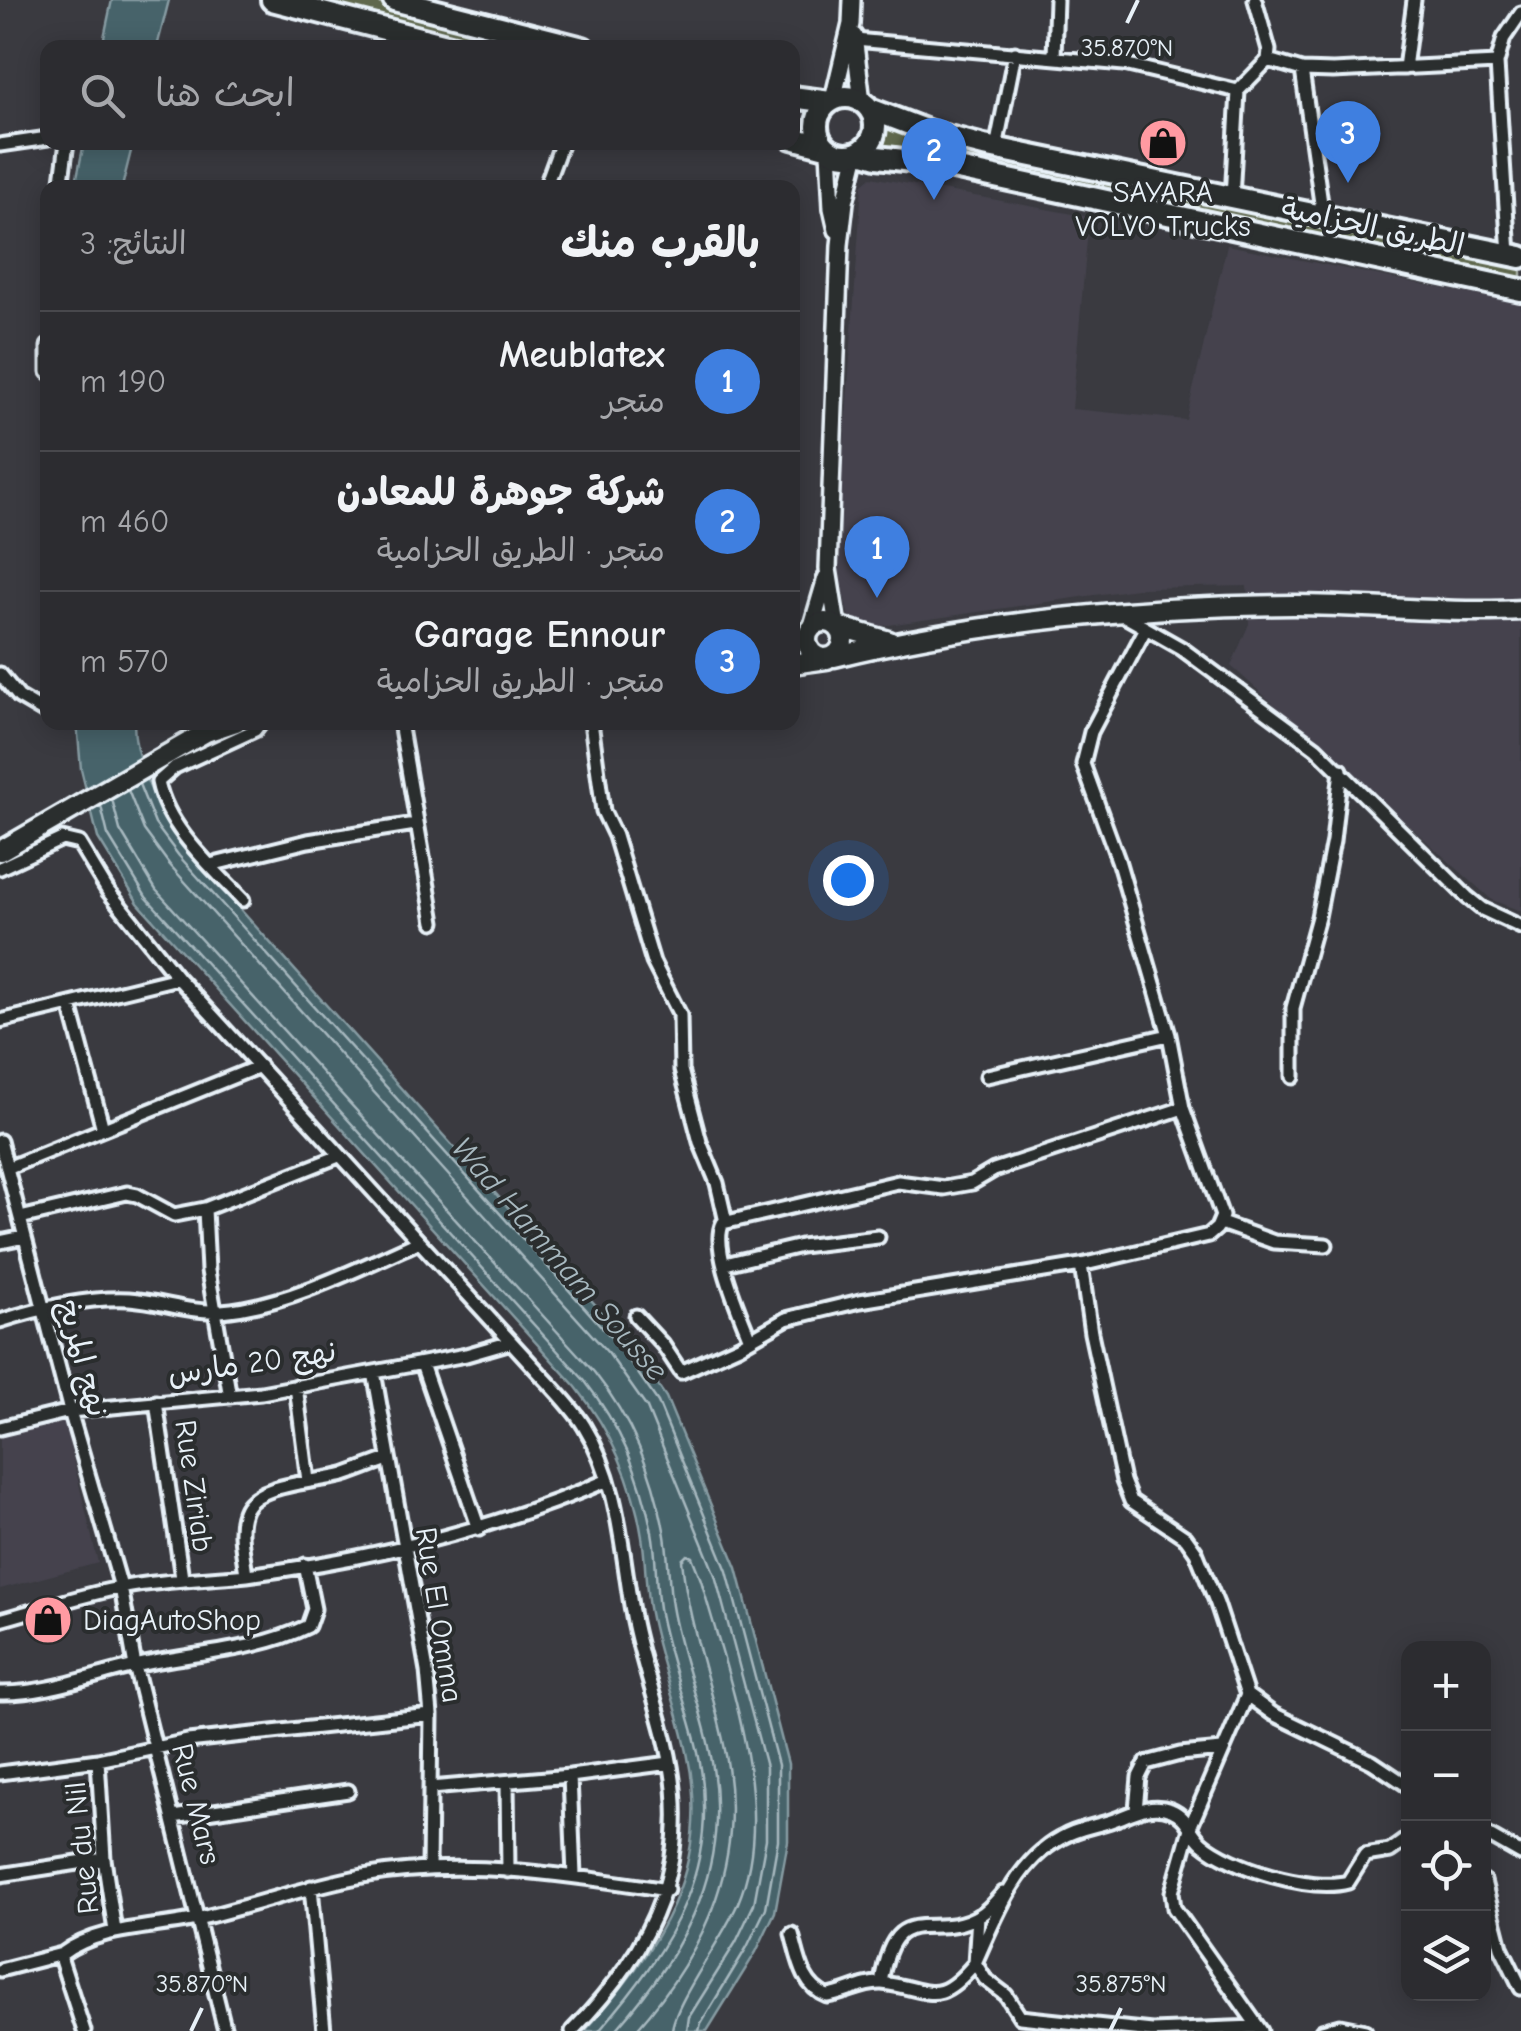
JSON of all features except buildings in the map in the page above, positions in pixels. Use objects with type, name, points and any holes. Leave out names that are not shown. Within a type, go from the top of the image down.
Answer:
[{"type":"highway","points":[[272,0],[427,40]]},
{"type":"highway","points":[[394,0],[552,40]]},
{"type":"highway","name":"الطريق الحزامية","points":[[800,98],[832,101],[848,97],[933,134],[1515,256]]},
{"type":"highway","points":[[827,148],[817,125],[822,110],[832,101]]},
{"type":"highway","points":[[859,152],[867,146],[874,131],[866,106]]},
{"type":"highway","name":"الطريق الحزامية","points":[[800,140],[846,155],[859,152],[930,163],[1521,290]]},
{"type":"main road","points":[[852,0],[853,32],[866,106]]},
{"type":"main road","points":[[832,101],[853,32]]},
{"type":"main road","points":[[827,148],[832,208],[840,245]]},
{"type":"main road","points":[[831,658],[843,646],[844,639],[837,626],[828,569],[840,245],[845,202],[859,152]]},
{"type":"main road","points":[[828,569],[804,637],[814,655],[831,658]]},
{"type":"main road","points":[[800,663],[894,642],[1117,612],[1292,605],[1521,610]]},
{"type":"main road","points":[[804,637],[822,623],[894,642]]},
{"type":"main road","points":[[3,848],[212,730]]},
{"type":"street","points":[[1054,56],[1056,0]]},
{"type":"street","points":[[1232,198],[1238,91],[1268,60],[1256,0]]},
{"type":"street","points":[[1405,68],[1414,0]]},
{"type":"street","points":[[1515,256],[1497,62],[1504,38],[1521,13]]},
{"type":"street","points":[[853,32],[1124,64],[1238,91]]},
{"type":"street","points":[[996,148],[1015,53]]},
{"type":"street","points":[[1268,60],[1302,70],[1497,62]]},
{"type":"street","points":[[1302,70],[1323,217]]},
{"type":"street","points":[[0,145],[40,139]]},
{"type":"street","points":[[62,180],[67,150]]},
{"type":"street","points":[[548,180],[559,150]]},
{"type":"street","points":[[1117,612],[1230,682],[1341,770],[1467,897],[1521,928]]},
{"type":"street","points":[[636,1316],[681,1372],[786,1319],[860,1301],[1081,1265],[1209,1235],[1220,1223],[1219,1206],[1183,1108],[1169,1035],[1118,860],[1083,764],[1091,732],[1146,628]]},
{"type":"street","points":[[0,674],[19,697],[40,709]]},
{"type":"street","points":[[243,900],[172,814],[158,782],[175,767],[255,730]]},
{"type":"street","points":[[401,730],[434,922]]},
{"type":"street","points":[[591,730],[603,811],[615,836],[653,962],[680,1015],[681,1070],[726,1222]]},
{"type":"street","points":[[1292,1077],[1294,1008],[1318,917],[1341,770]]},
{"type":"street","points":[[210,864],[415,824]]},
{"type":"street","points":[[0,868],[62,839],[78,843],[108,891],[178,978],[582,1424],[608,1480],[622,1533],[633,1619],[670,1763],[678,1834],[667,1890],[646,1935],[608,1990],[572,2031]]},
{"type":"street","points":[[0,1021],[178,978]]},
{"type":"street","points":[[70,1004],[103,1129]]},
{"type":"street","points":[[988,1076],[1169,1035]]},
{"type":"street","points":[[7,1168],[260,1066]]},
{"type":"street","points":[[750,1339],[728,1282],[719,1228],[726,1222],[898,1182],[944,1188],[972,1183],[994,1170],[1183,1108]]},
{"type":"street","name":"نهج المريخ","points":[[0,1141],[120,1588]]},
{"type":"street","points":[[20,1218],[127,1193],[138,1194],[174,1214],[205,1210],[339,1156]]},
{"type":"street","points":[[205,1210],[208,1271],[230,1397]]},
{"type":"street","points":[[1220,1223],[1274,1242],[1326,1245]]},
{"type":"street","points":[[0,1242],[24,1237]]},
{"type":"street","points":[[725,1264],[800,1246],[878,1237]]},
{"type":"street","points":[[0,1321],[44,1306],[129,1299],[194,1312],[246,1307],[304,1290],[418,1242]]},
{"type":"street","points":[[1081,1265],[1123,1481],[1131,1501],[1186,1538],[1196,1552],[1247,1695],[1273,1714],[1358,1755],[1401,1782]]},
{"type":"street","name":"نهج 20 مارس","points":[[0,1428],[70,1410],[230,1397],[296,1386],[422,1364],[510,1342]]},
{"type":"street","points":[[422,1364],[479,1529]]},
{"type":"street","name":"Rue El Omma","points":[[374,1372],[422,1630],[431,1715],[429,1868]]},
{"type":"street","points":[[296,1386],[308,1480]]},
{"type":"street","name":"Rue Ziriab","points":[[156,1402],[182,1578]]},
{"type":"street","points":[[246,1575],[244,1509],[254,1498],[388,1459]]},
{"type":"street","points":[[0,1620],[120,1588],[182,1578],[246,1575],[404,1548],[531,1512],[608,1480]]},
{"type":"street","points":[[0,1694],[25,1693],[251,1644],[308,1626],[314,1609],[304,1565]]},
{"type":"street","name":"Rue Mars","points":[[120,1588],[225,2031]]},
{"type":"street","points":[[1247,1695],[1191,1825],[1172,1892],[1174,1908],[1259,2029]]},
{"type":"street","points":[[0,1772],[98,1760],[155,1746],[431,1715]]},
{"type":"street","points":[[1136,1810],[1146,1763],[1222,1750]]},
{"type":"street","name":"Rue du Nil","points":[[98,1760],[104,1860],[115,1931]]},
{"type":"street","points":[[430,1788],[670,1763]]},
{"type":"street","points":[[570,1776],[574,1876]]},
{"type":"street","points":[[507,1782],[508,1871]]},
{"type":"street","points":[[173,1817],[348,1791]]},
{"type":"street","points":[[880,1983],[888,1949],[905,1930],[918,1925],[960,1923],[978,1916],[1034,1857],[1060,1838],[1136,1810],[1157,1807],[1172,1811],[1191,1825],[1204,1846],[1284,1881],[1308,1884],[1348,1882],[1364,1855],[1390,1851],[1401,1843]]},
{"type":"street","points":[[1491,1837],[1521,1854]]},
{"type":"street","points":[[0,1876],[104,1860]]},
{"type":"street","points":[[84,2031],[62,1954],[115,1931],[198,1919],[367,1875],[429,1868],[574,1876],[667,1890]]},
{"type":"street","points":[[792,1934],[801,1967],[818,1992],[837,1995],[854,1987],[880,1983],[923,1994],[938,1993],[975,1963],[1013,1883]]},
{"type":"street","points":[[310,1887],[324,2031]]},
{"type":"street","points":[[1491,1908],[1501,1947],[1521,1988]]},
{"type":"street","points":[[978,1916],[975,1963],[986,1979],[1006,1995],[1015,2013],[1028,2019],[1152,2030],[1259,2029]]},
{"type":"street","points":[[0,1970],[62,1954]]},
{"type":"street","points":[[1322,2031],[1340,2026],[1365,2031]]},
{"type":"shaded area","points":[[871,177],[1089,217],[1072,409],[1186,420],[1227,245],[1521,304],[1521,911],[1492,900],[1231,666],[1249,624],[1247,586],[1143,588],[861,629],[853,621],[836,562],[862,185]]},
{"type":"shaded area","points":[[63,1417],[98,1563],[0,1589],[0,1433]]},
{"type":"green space","points":[[292,0],[369,0],[527,40],[456,40]]},
{"type":"green space","points":[[889,122],[1521,265],[1521,284],[882,153]]},
{"type":"water","points":[[112,0],[169,0],[159,40],[103,40]]},
{"type":"water","points":[[83,150],[131,150],[124,180],[76,180]]},
{"type":"water","points":[[78,730],[134,730],[151,790],[187,850],[627,1340],[666,1397],[737,1568],[788,1764],[788,1841],[775,1912],[756,1952],[707,2031],[585,2031],[657,1937],[686,1870],[692,1834],[693,1794],[687,1752],[650,1613],[638,1516],[610,1439],[576,1387],[138,903],[98,838],[81,769]]},
{"type":"place","name":"SAYARA VOLVO Trucks","points":[[1163,143]]},
{"type":"place","name":"Garage Ennour","points":[[1348,183]]},
{"type":"place","name":"شركة جوهرة للمعادن","points":[[934,200]]},
{"type":"place","name":"Meublatex","points":[[877,598]]},
{"type":"place","name":"DiagAutoShop","points":[[48,1620]]},
{"type":"water label","name":"Wad Hammam Sousse","points":[[560,1259]]}]
